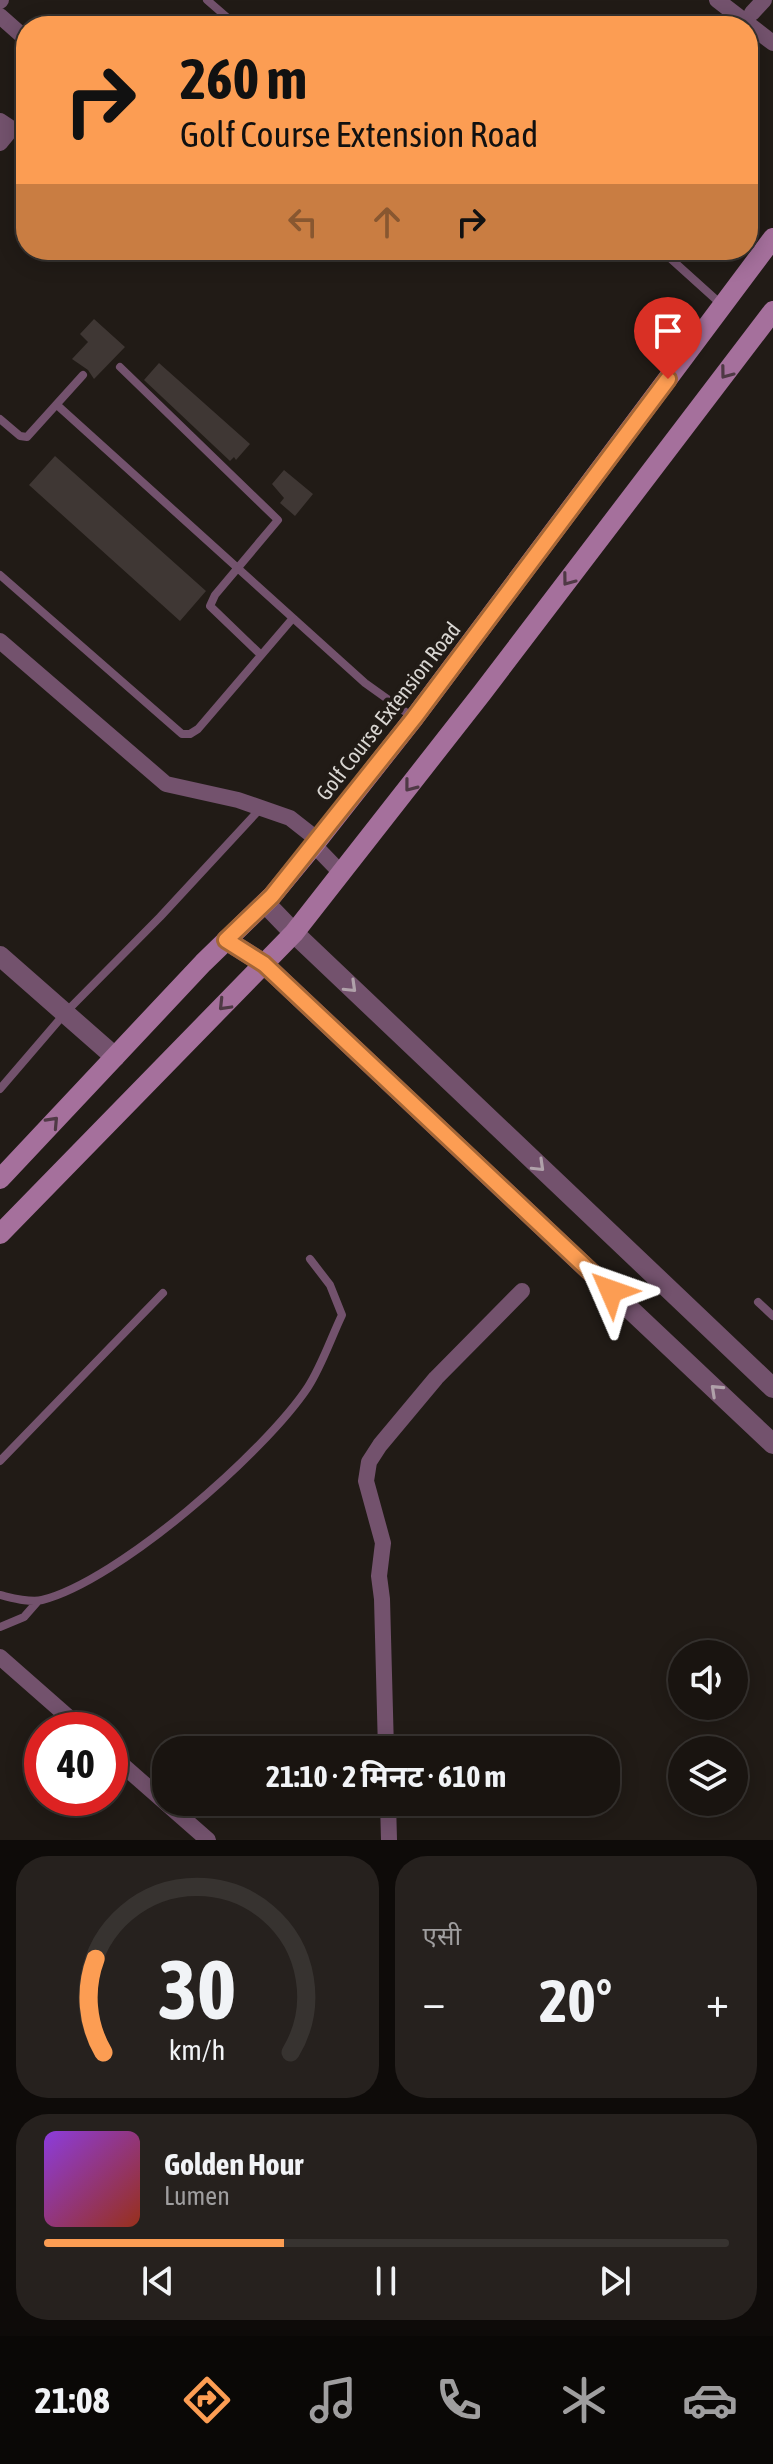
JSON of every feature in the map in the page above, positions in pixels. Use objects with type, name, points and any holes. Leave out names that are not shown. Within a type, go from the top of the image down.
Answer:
[{"type":"main road","name":"Golf Course Extension Road","points":[[758,258],[773,238]]},
{"type":"main road","name":"Golf Course Extension Road","points":[[0,1179],[226,940],[265,903],[316,842],[414,718],[757,260]]},
{"type":"main road","points":[[0,1234],[294,933],[773,311]]},
{"type":"street","points":[[717,0],[738,16]]},
{"type":"street","points":[[0,16],[16,30]]},
{"type":"street","points":[[0,121],[9,127],[9,132],[0,143]]},
{"type":"street","points":[[0,641],[166,784],[238,800],[290,818],[316,842],[342,874]]},
{"type":"street","points":[[265,903],[773,1388]]},
{"type":"street","points":[[226,940],[264,964],[773,1444]]},
{"type":"street","points":[[0,956],[115,1057]]},
{"type":"street","points":[[386,1736],[379,1576],[383,1543],[366,1481],[369,1462],[436,1378],[522,1291]]},
{"type":"street","points":[[0,1657],[63,1712]]},
{"type":"street","points":[[128,1770],[208,1840]]},
{"type":"street","points":[[388,1816],[389,1840]]},
{"type":"lane","points":[[207,0],[225,16]]},
{"type":"lane","points":[[672,260],[723,306]]},
{"type":"lane","points":[[120,367],[277,518],[275,527],[215,595],[210,606],[261,655]]},
{"type":"lane","points":[[0,419],[20,436],[27,437],[83,375]]},
{"type":"lane","points":[[57,405],[365,683],[414,718]]},
{"type":"lane","points":[[0,575],[182,734],[198,729],[293,618]]},
{"type":"lane","points":[[0,1089],[66,1012],[260,809]]},
{"type":"lane","points":[[1,1596],[38,1601],[65,1593],[107,1569],[192,1506],[273,1431],[309,1385],[342,1315],[330,1285],[310,1259]]},
{"type":"lane","points":[[0,1461],[163,1293]]},
{"type":"lane","points":[[758,1302],[773,1316]]},
{"type":"lane","points":[[0,1627],[24,1617],[38,1601]]},
{"type":"building","points":[[94,319],[125,347],[94,379],[88,370],[72,359],[88,342],[80,334]]},
{"type":"building","points":[[159,363],[250,444],[236,460],[234,457],[230,461],[144,380]]},
{"type":"building","points":[[55,456],[206,591],[180,621],[29,485]]},
{"type":"building","points":[[284,470],[313,494],[295,516],[280,503],[284,498],[272,484]]},
{"type":"route","points":[[611,1291],[264,964],[226,940],[272,896],[314,845],[414,718],[668,379]]}]
